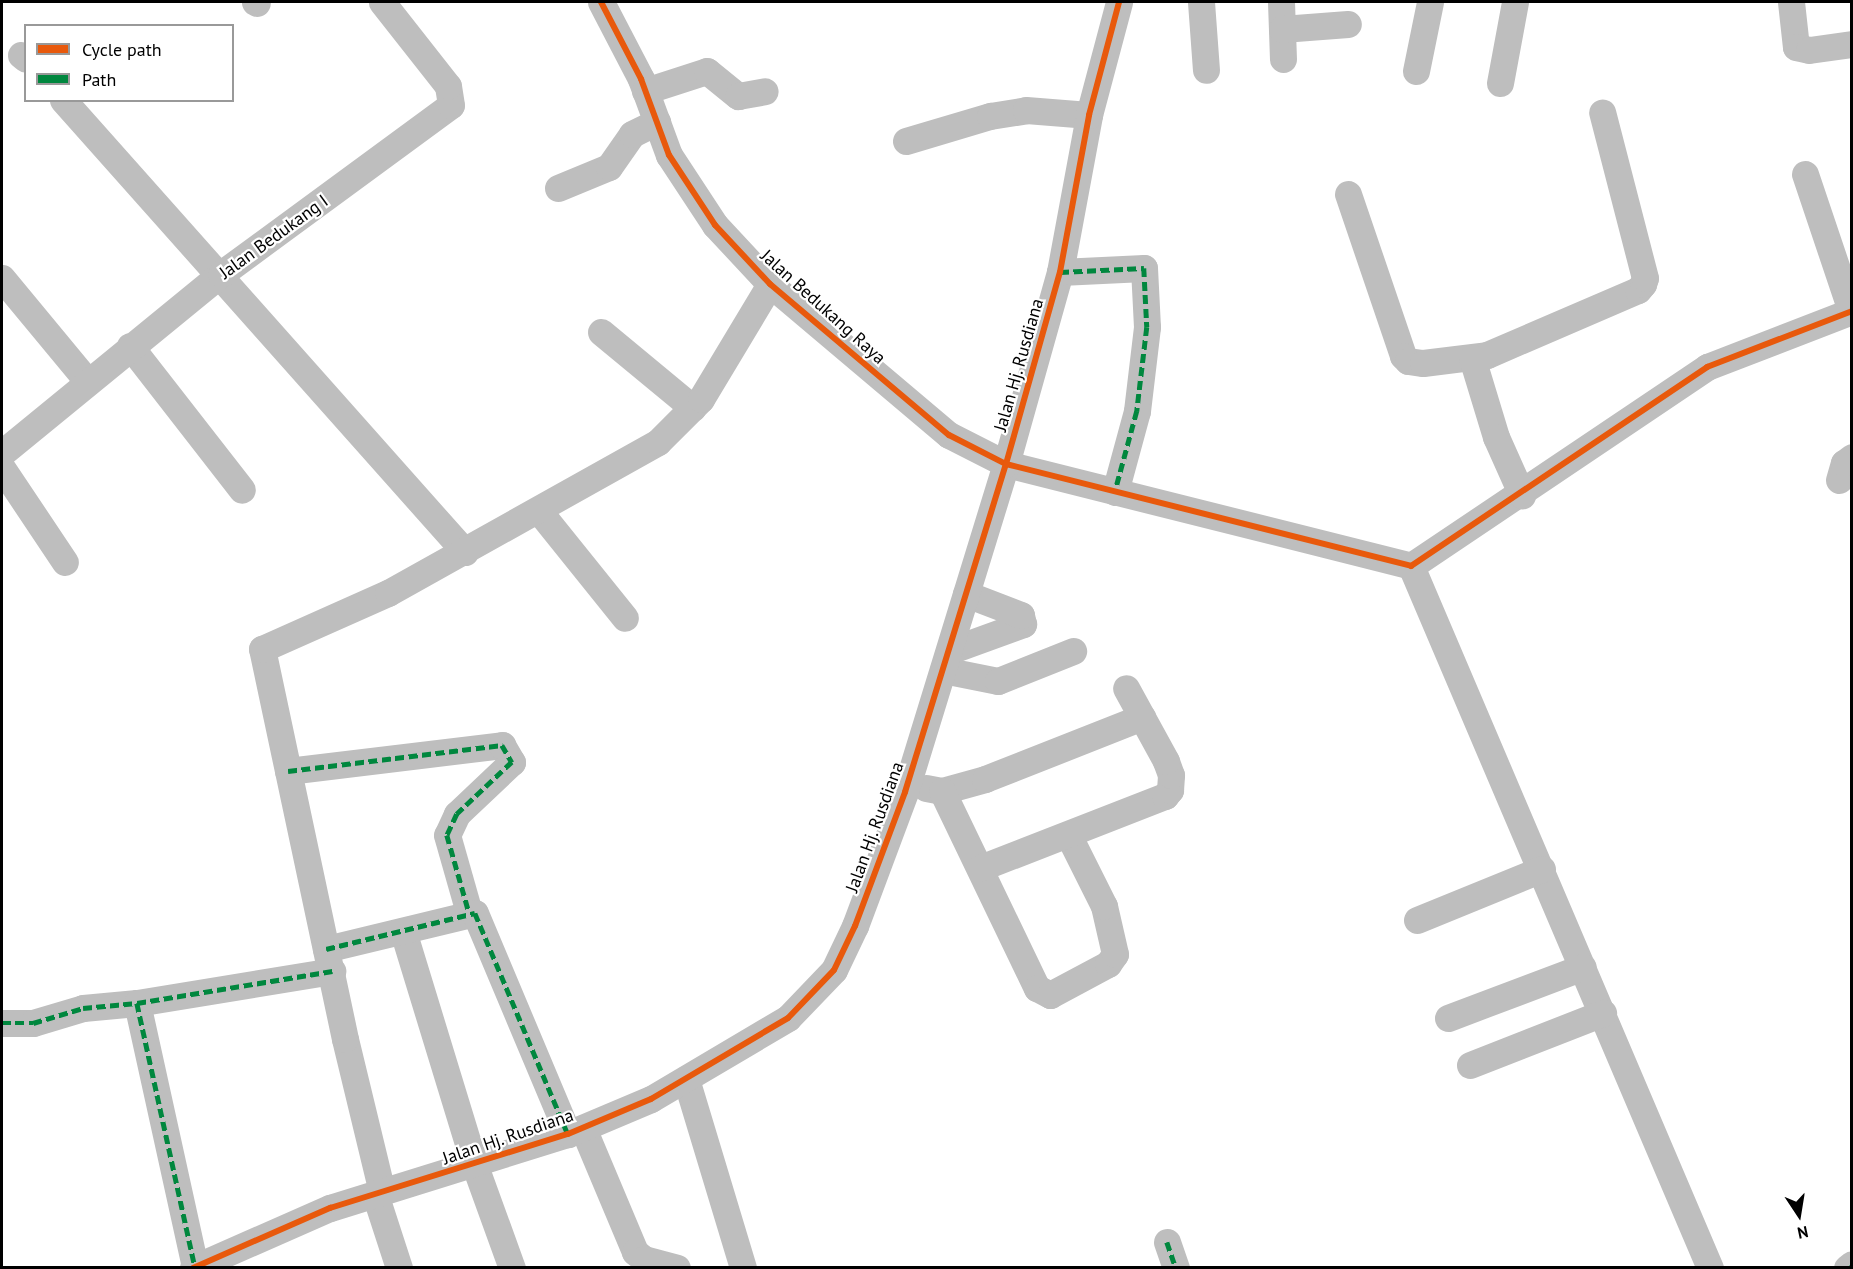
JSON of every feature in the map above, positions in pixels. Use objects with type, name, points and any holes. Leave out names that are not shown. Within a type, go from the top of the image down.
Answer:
[{"type":"street","name":"Jalan Bedukang I","points":[[2,453],[130,346],[221,274],[451,105],[448,86],[382,2]]},
{"type":"street","name":"Jalan Bedukang Raya","points":[[601,2],[645,91],[669,155],[691,192],[715,225],[770,284],[939,428],[970,449],[1006,464],[1411,566]]},
{"type":"street","name":"Jalan Hj. Rusdiana","points":[[194,1267],[330,1208],[475,1166],[575,1131],[651,1099],[788,1018],[834,970],[855,926],[909,781],[1006,464],[1060,273],[1089,115],[1119,2]]},
{"type":"street","points":[[1201,2],[1206,70]]},
{"type":"street","points":[[1281,2],[1282,59]]},
{"type":"street","points":[[1416,71],[1430,2]]},
{"type":"street","points":[[1500,83],[1515,2]]},
{"type":"street","points":[[1791,2],[1796,47],[1809,50],[1851,44]]},
{"type":"street","points":[[1282,30],[1348,24]]},
{"type":"street","points":[[645,91],[707,72],[738,96],[765,91]]},
{"type":"street","points":[[65,102],[221,274],[465,552]]},
{"type":"street","points":[[906,141],[990,116],[1026,110],[1089,115]]},
{"type":"street","points":[[1348,194],[1403,356],[1415,362],[1472,358],[1513,345],[1638,290],[1643,284],[1645,278],[1602,112]]},
{"type":"street","points":[[558,188],[609,167],[632,134],[657,122]]},
{"type":"street","points":[[1710,1268],[1673,1176],[1411,566],[1522,495],[1634,414],[1707,368],[1851,311],[1805,174]]},
{"type":"street","points":[[1060,273],[1144,268],[1147,327],[1138,400],[1115,492]]},
{"type":"street","points":[[2,278],[88,382]]},
{"type":"street","points":[[390,1268],[329,960],[262,649],[388,593],[634,459],[658,442],[693,408],[770,284]]},
{"type":"street","points":[[601,332],[693,408]]},
{"type":"street","points":[[130,346],[242,490]]},
{"type":"street","points":[[1472,358],[1496,437],[1522,495]]},
{"type":"street","points":[[2,468],[65,562]]},
{"type":"street","points":[[539,511],[625,618]]},
{"type":"street","points":[[946,660],[1023,624],[1021,615],[966,594]]},
{"type":"street","points":[[946,660],[998,681],[1073,651]]},
{"type":"street","points":[[980,868],[1165,796],[1170,790],[1171,774],[1126,688]]},
{"type":"street","points":[[909,781],[942,791],[985,779],[1142,717]]},
{"type":"street","points":[[288,771],[502,745],[512,762],[457,814],[447,835],[469,912],[477,918],[575,1131],[635,1251],[645,1259],[677,1268]]},
{"type":"street","points":[[942,791],[1037,988],[1050,995],[1060,993],[1108,964],[1115,945],[1104,906],[1068,834]]},
{"type":"street","points":[[1417,920],[1542,869]]},
{"type":"street","points":[[2,1023],[33,1023],[72,1010],[137,1003],[329,960],[403,931],[469,912]]},
{"type":"street","points":[[403,931],[475,1166],[512,1268]]},
{"type":"street","points":[[1448,1018],[1583,967]]},
{"type":"street","points":[[137,1003],[194,1267]]},
{"type":"street","points":[[1470,1065],[1603,1013]]},
{"type":"street","points":[[686,1079],[743,1268]]},
{"type":"street","points":[[376,1194],[399,1268]]},
{"type":"street","points":[[1167,1242],[1176,1268]]},
{"type":"marked path","points":[[1060,272],[1144,268],[1147,327],[1137,411],[1115,492]]},
{"type":"marked path","points":[[288,771],[502,745],[512,762],[457,814],[447,835],[469,912]]},
{"type":"marked path","points":[[326,949],[475,913],[568,1134]]},
{"type":"marked path","points":[[2,1023],[33,1023],[83,1008],[137,1003],[332,971]]},
{"type":"marked path","points":[[137,1003],[195,1266]]},
{"type":"marked path","points":[[1167,1242],[1176,1268]]},
{"type":"cycle path","points":[[601,2],[641,79],[669,155],[715,225],[770,284],[949,435],[1006,464],[1411,566],[1707,367],[1852,311]]},
{"type":"cycle path","points":[[193,1268],[330,1208],[568,1134],[651,1099],[788,1018],[834,970],[855,926],[905,792],[1006,464],[1060,272],[1089,115],[1119,2]]}]
